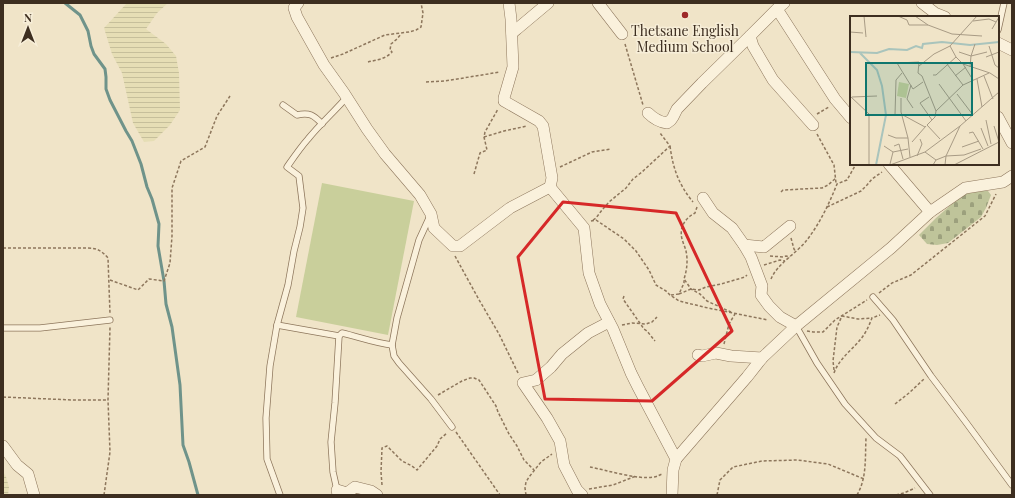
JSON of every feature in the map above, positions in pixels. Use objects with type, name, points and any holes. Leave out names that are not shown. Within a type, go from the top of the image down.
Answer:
[{"type":"street","points":[[298,3],[294,8],[297,17],[322,61],[347,96],[367,129],[420,195],[432,214],[434,228],[453,246],[460,246],[510,208],[551,182]]},
{"type":"street","points":[[509,3],[513,67],[504,101],[539,121],[543,126],[551,182],[588,225],[589,273],[600,304],[611,325],[634,380],[676,459]]},
{"type":"street","points":[[512,33],[548,3]]},
{"type":"street","points":[[598,3],[622,34]]},
{"type":"street","points":[[922,3],[939,16]]},
{"type":"street","points":[[651,116],[667,123],[671,120],[677,109],[780,6],[835,99],[850,117]]},
{"type":"street","points":[[750,36],[753,46],[773,80],[813,125]]},
{"type":"street","points":[[999,44],[1012,50]]},
{"type":"street","points":[[999,120],[1012,143]]},
{"type":"street","points":[[890,165],[930,212]]},
{"type":"street","points":[[672,495],[673,470],[676,459],[762,358],[796,326],[891,248],[930,212],[965,188],[1008,179]]},
{"type":"street","points":[[698,200],[732,228],[744,245],[751,257],[762,286],[761,295],[768,306],[780,317],[796,326]]},
{"type":"street","points":[[744,245],[764,247],[790,226]]},
{"type":"street","points":[[580,492],[564,465],[560,441],[547,418],[523,384],[536,380],[551,367],[562,354],[588,333],[611,325]]},
{"type":"street","points":[[698,354],[702,356],[716,353],[731,356],[762,358]]},
{"type":"street","points":[[3,446],[17,465],[28,474],[34,495]]},
{"type":"street","points":[[337,493],[347,493],[355,487],[380,492]]},
{"type":"lane","points":[[999,26],[1004,3]]},
{"type":"lane","points":[[280,495],[267,459],[266,418],[270,366],[277,325],[288,285],[303,208],[299,176],[287,167],[299,149],[337,109],[347,96]]},
{"type":"lane","points":[[282,105],[297,115],[306,113],[322,124]]},
{"type":"lane","points":[[432,214],[419,240],[397,318],[392,346],[394,356],[399,363],[431,399],[452,427]]},
{"type":"lane","points":[[873,297],[893,320],[930,374],[1012,485]]},
{"type":"lane","points":[[3,328],[40,328],[110,320]]},
{"type":"lane","points":[[277,325],[339,336],[342,333],[392,346]]},
{"type":"lane","points":[[796,326],[817,363],[845,404],[876,438],[900,456],[930,495]]},
{"type":"lane","points":[[337,493],[333,472],[331,442],[339,336]]},
{"type":"path","points":[[322,61],[385,35],[401,34],[416,30],[421,27],[423,12],[421,3]]},
{"type":"path","points":[[368,62],[375,61],[389,55],[392,52],[390,50],[391,44],[401,34]]},
{"type":"path","points":[[622,34],[643,104],[661,135],[670,146],[672,163],[686,194],[698,200],[695,213],[687,217],[681,228],[681,237],[686,251],[687,270],[684,284],[679,294]]},
{"type":"path","points":[[426,82],[445,81],[502,72],[513,67]]},
{"type":"path","points":[[109,280],[138,290],[149,279],[164,281],[170,263],[172,236],[172,188],[180,161],[204,147],[217,116],[230,96]]},
{"type":"path","points":[[761,292],[768,285],[772,275],[807,240],[827,207],[836,184],[834,166],[818,138],[813,125],[814,118],[818,113],[831,105],[835,99]]},
{"type":"path","points":[[474,174],[480,153],[487,150],[484,137],[485,132],[498,108],[504,101]]},
{"type":"path","points":[[484,137],[539,121]]},
{"type":"path","points":[[588,225],[626,188],[633,179],[670,146]]},
{"type":"path","points":[[551,182],[554,172],[567,163],[592,152],[611,148]]},
{"type":"path","points":[[836,184],[847,180],[855,165]]},
{"type":"path","points":[[827,207],[860,191],[872,179],[890,165]]},
{"type":"path","points":[[781,192],[783,190],[822,188],[836,178]]},
{"type":"path","points":[[796,326],[804,331],[823,332],[835,320],[873,297],[892,283],[911,275],[984,216],[1008,179]]},
{"type":"path","points":[[588,225],[596,220],[624,239],[636,251],[649,270],[656,285],[679,301],[770,320]]},
{"type":"path","points":[[790,226],[791,240],[796,252]]},
{"type":"path","points":[[448,242],[499,334],[523,384]]},
{"type":"path","points":[[3,248],[94,248],[104,253],[108,258],[110,320],[108,400],[110,452],[104,495]]},
{"type":"path","points":[[670,295],[679,294],[692,289],[700,290],[706,287],[745,277],[763,265],[780,260],[786,261]]},
{"type":"path","points":[[684,279],[692,289],[707,301],[736,314]]},
{"type":"path","points":[[624,296],[623,299],[640,324],[655,341]]},
{"type":"path","points":[[842,316],[858,319],[872,318],[887,313]]},
{"type":"path","points":[[720,354],[724,350],[724,342],[729,324],[736,314]]},
{"type":"path","points":[[834,372],[833,361],[837,327],[842,316]]},
{"type":"path","points":[[611,325],[618,326],[632,323],[646,324],[652,322],[657,317]]},
{"type":"path","points":[[830,382],[836,367],[865,333],[872,318]]},
{"type":"path","points":[[895,404],[930,374]]},
{"type":"path","points":[[431,399],[462,381],[470,378],[479,380],[496,406],[509,434],[524,460],[534,470]]},
{"type":"path","points":[[3,397],[108,400]]},
{"type":"path","points":[[380,492],[382,448],[387,446],[402,461],[412,466],[416,470],[437,446],[440,438],[452,427],[500,495]]},
{"type":"path","points":[[857,495],[865,474],[867,428]]},
{"type":"path","points":[[526,495],[526,482],[529,477],[541,462],[554,453],[560,441]]},
{"type":"path","points":[[718,495],[720,480],[733,466],[762,461],[797,460],[828,464],[864,479]]},
{"type":"path","points":[[590,467],[652,478],[666,471],[673,470]]},
{"type":"path","points":[[580,492],[613,485],[636,476]]},
{"type":"path","points":[[896,495],[922,485]]},
{"type":"highlighted area","points":[[563,202],[676,213],[732,331],[652,401],[545,399],[518,257]]},
{"type":"shaded area","points":[[127,3],[168,3],[157,13],[146,29],[166,44],[176,56],[179,73],[180,110],[170,125],[154,141],[144,142],[133,123],[122,73],[112,54],[104,28]]},
{"type":"shaded area","points":[[3,471],[9,487],[8,495],[3,495]]},
{"type":"green space","points":[[322,183],[414,201],[388,335],[296,317]]},
{"type":"green space","points":[[976,190],[988,191],[991,195],[981,217],[948,243],[937,245],[927,244],[919,235],[961,196]]},
{"type":"waterway","points":[[65,3],[80,15],[88,31],[94,54],[105,69],[106,89],[110,100],[132,141],[141,164],[159,224],[158,246],[180,385],[183,445],[198,495]]},
{"type":"place","name":"Thetsane English Medium School","points":[[685,15]]}]
